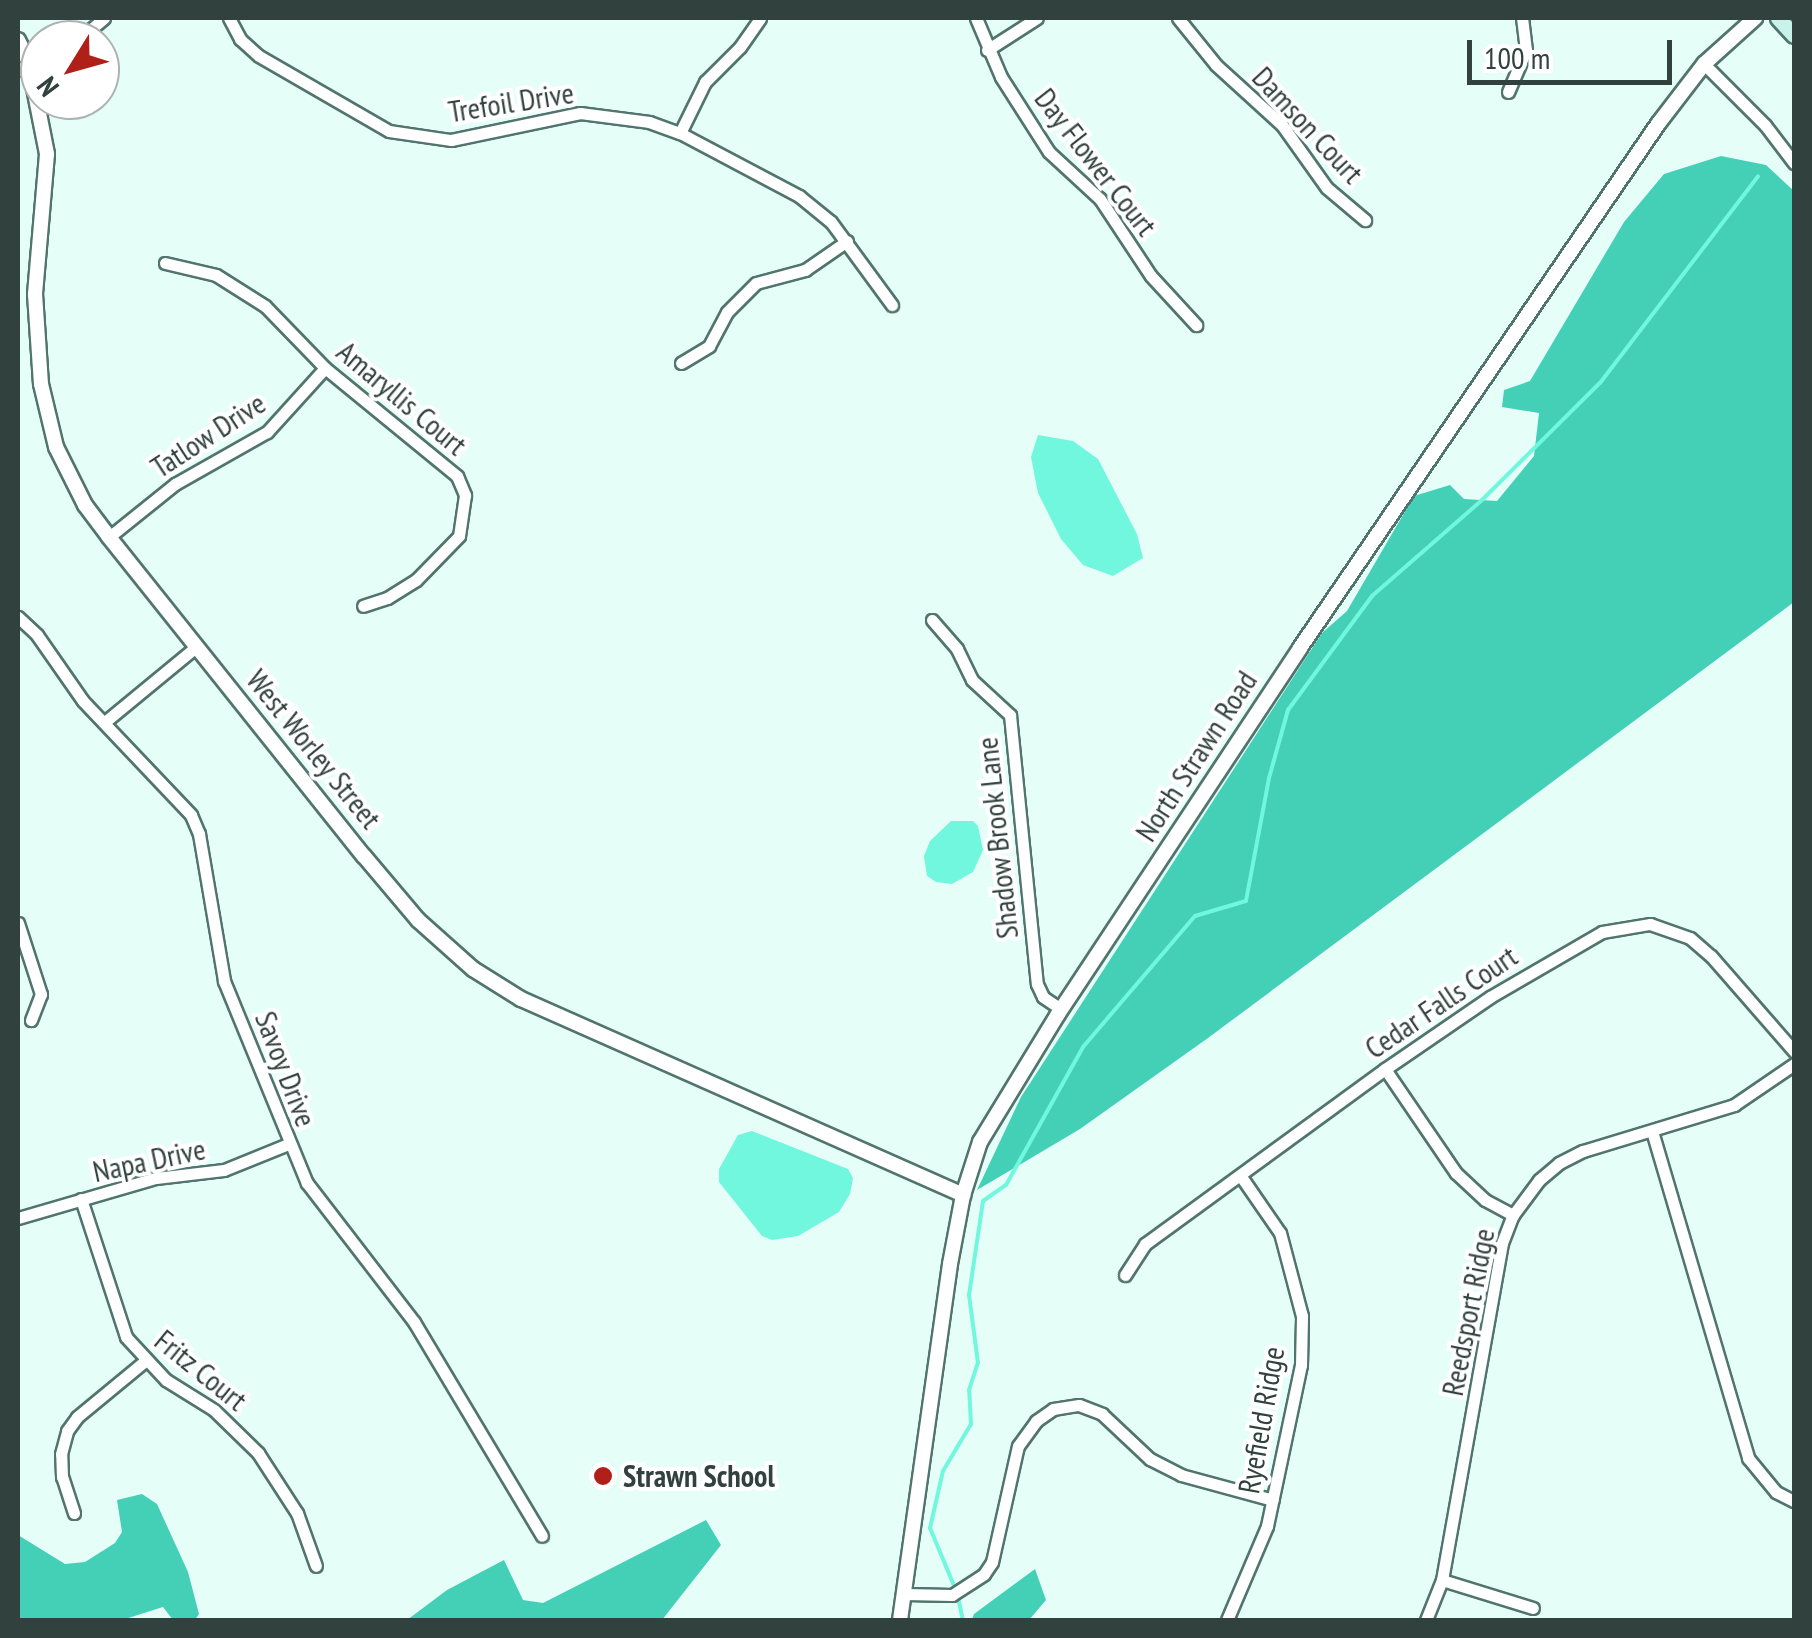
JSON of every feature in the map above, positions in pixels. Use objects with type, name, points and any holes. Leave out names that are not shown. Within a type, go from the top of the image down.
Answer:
[{"type":"main road","points":[[1778,18],[1794,35]]},
{"type":"street","name":"Trefoil Drive","points":[[229,18],[240,39],[259,56],[389,130],[451,140],[580,113],[612,114],[680,133],[798,196],[847,241],[892,304]]},
{"type":"street","points":[[680,133],[706,82],[740,47],[760,18]]},
{"type":"street","name":"Day Flower Court","points":[[976,18],[986,50],[1049,152],[1100,199],[1151,276],[1196,324]]},
{"type":"street","points":[[986,50],[1037,18]]},
{"type":"street","name":"Damson Court","points":[[1178,18],[1216,65],[1282,125],[1327,188],[1365,220]]},
{"type":"street","points":[[1508,92],[1526,50],[1522,18]]},
{"type":"street","name":"North Strawn Road","points":[[900,1620],[963,1195],[980,1142],[1061,1009],[1334,599],[1658,124],[1704,64],[1756,18]]},
{"type":"street","points":[[1704,64],[1766,124],[1794,163]]},
{"type":"street","name":"West Worley Street","points":[[40,120],[47,154],[35,294],[42,384],[56,446],[85,505],[109,537],[418,920],[473,969],[586,1032],[963,1195]]},
{"type":"street","points":[[681,363],[708,346],[727,312],[756,283],[805,270],[847,241]]},
{"type":"street","name":"Amaryllis Court","points":[[165,263],[192,267],[237,286],[265,306],[325,368],[457,476],[466,516],[459,536],[446,554],[388,598],[363,606]]},
{"type":"street","name":"Tatlow Drive","points":[[109,537],[174,484],[267,432],[325,368]]},
{"type":"street","name":"Savoy Drive","points":[[18,617],[36,635],[83,701],[191,815],[199,834],[224,981],[256,1050],[288,1144],[326,1213],[414,1322],[542,1536]]},
{"type":"street","name":"Shadow Brook Lane","points":[[932,620],[957,649],[972,680],[1010,715],[1037,984],[1043,996],[1061,1009]]},
{"type":"street","points":[[106,721],[197,646]]},
{"type":"street","points":[[18,923],[40,994],[30,1020]]},
{"type":"street","name":"Cedar Falls Court","points":[[1125,1274],[1145,1244],[1385,1068],[1572,946],[1627,924],[1650,924],[1690,938],[1711,956],[1794,1051]]},
{"type":"street","name":"Reedsport Ridge","points":[[1426,1620],[1442,1580],[1502,1243],[1513,1214],[1558,1163],[1582,1151],[1734,1105],[1794,1064]]},
{"type":"street","points":[[1385,1068],[1456,1173],[1485,1200],[1513,1214]]},
{"type":"street","points":[[1652,1131],[1748,1458],[1776,1492],[1794,1500]]},
{"type":"street","name":"Napa Drive","points":[[18,1218],[156,1178],[224,1170],[288,1144]]},
{"type":"street","name":"Ryefield Ridge","points":[[1227,1620],[1246,1584],[1273,1500],[1301,1365],[1302,1316],[1280,1233],[1240,1175]]},
{"type":"street","name":"Fritz Court","points":[[81,1199],[115,1314],[145,1361],[214,1410],[258,1452],[297,1513],[316,1566]]},
{"type":"street","points":[[74,1512],[62,1477],[61,1454],[67,1431],[77,1416],[145,1361]]},
{"type":"street","points":[[905,1594],[932,1598],[952,1595],[984,1574],[992,1562],[1018,1446],[1036,1421],[1054,1409],[1079,1405],[1102,1414],[1150,1459],[1273,1500]]},
{"type":"street","points":[[1442,1580],[1532,1608]]},
{"type":"shaded area","points":[[1721,156],[1766,165],[1794,191],[1794,602],[1208,1038],[1080,1129],[977,1190],[1021,1097],[1322,633],[1347,611],[1414,496],[1450,485],[1464,499],[1497,501],[1534,456],[1539,413],[1502,407],[1504,390],[1530,381],[1624,222],[1664,174]]},
{"type":"shaded area","points":[[1038,435],[1073,441],[1098,459],[1137,534],[1143,558],[1113,576],[1083,565],[1061,539],[1038,493],[1031,457]]},
{"type":"shaded area","points":[[951,821],[973,821],[978,826],[983,850],[973,872],[952,884],[927,876],[924,856],[930,841]]},
{"type":"shaded area","points":[[752,1131],[848,1169],[853,1178],[850,1194],[839,1212],[798,1236],[772,1240],[762,1236],[719,1182],[719,1169],[738,1135]]},
{"type":"shaded area","points":[[142,1494],[157,1504],[188,1572],[199,1614],[195,1620],[173,1620],[163,1607],[122,1620],[18,1620],[18,1535],[65,1564],[85,1562],[115,1543],[122,1532],[117,1500]]},
{"type":"shaded area","points":[[706,1520],[721,1545],[662,1620],[407,1620],[447,1590],[504,1560],[523,1600],[543,1603]]},
{"type":"shaded area","points":[[1035,1569],[1046,1600],[1029,1620],[972,1620],[974,1614]]},
{"type":"waterway","points":[[955,1588],[930,1528],[943,1471],[971,1424],[969,1390],[978,1363],[969,1295],[983,1201],[1006,1185],[1083,1047],[1195,916],[1246,901],[1269,778],[1288,710],[1372,596],[1482,500],[1600,383],[1758,176]]},
{"type":"waterway","points":[[958,1597],[963,1620]]},
{"type":"place","name":"Strawn School","points":[[603,1476]]}]
